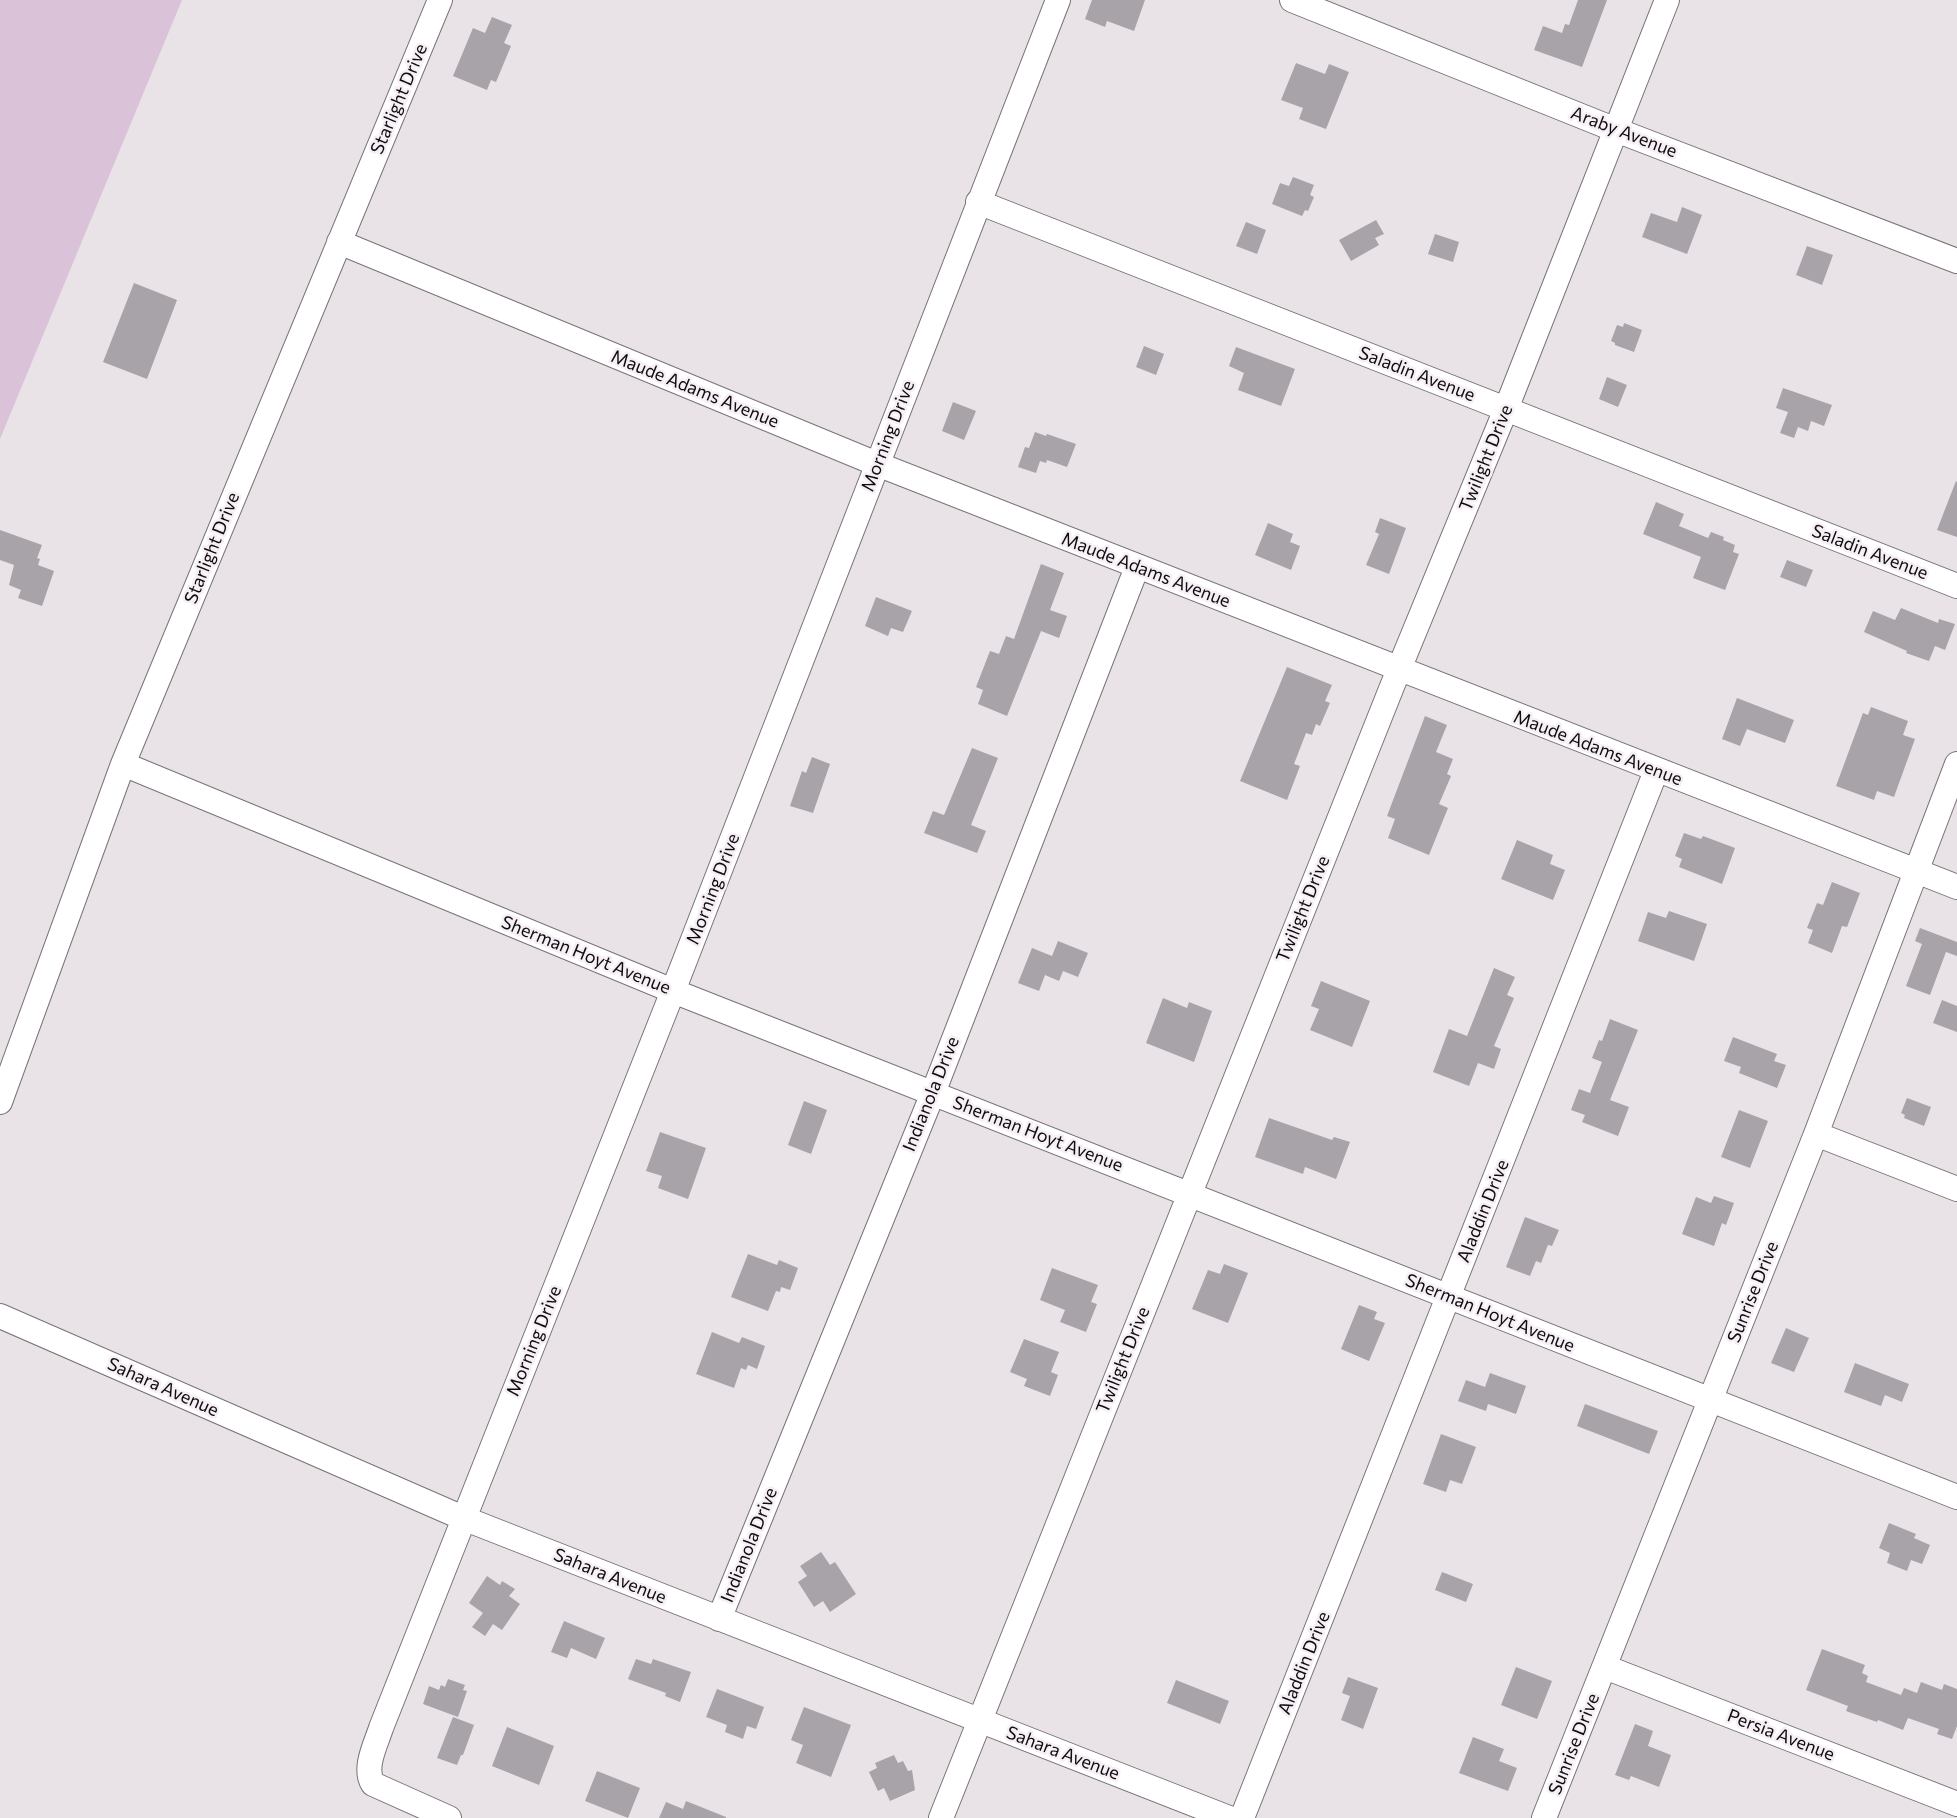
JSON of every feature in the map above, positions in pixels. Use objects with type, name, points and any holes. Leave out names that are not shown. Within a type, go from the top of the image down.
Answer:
[{"type":"street","name":"Starlight Drive","points":[[0,1102],[123,764],[440,0]]},
{"type":"street","name":"Morning Drive","points":[[449,1818],[373,1784],[369,1778],[369,1768],[381,1728],[673,991],[1058,0]]},
{"type":"street","name":"Araby Avenue","points":[[1292,0],[1616,130],[1957,261]]},
{"type":"street","name":"Twilight Drive","points":[[941,1818],[978,1720],[1399,669],[1506,409],[1667,0]]},
{"type":"street","name":"Saladin Avenue","points":[[978,202],[1957,586]]},
{"type":"street","name":"Maude Adams Avenue","points":[[339,242],[877,464],[1957,887]]},
{"type":"street","name":"Indianola Drive","points":[[719,1619],[933,1093],[1137,567]]},
{"type":"street","name":"Sherman Hoyt Avenue","points":[[123,764],[673,991],[1957,1497]]},
{"type":"street","name":"Sunrise Drive","points":[[1544,1818],[1816,1134],[1957,764]]},
{"type":"street","name":"Aladdin Drive","points":[[1242,1818],[1656,771]]},
{"type":"street","points":[[1816,1134],[1957,1189]]},
{"type":"street","name":"Sahara Avenue","points":[[0,1316],[464,1518],[1228,1818]]},
{"type":"street","name":"Persia Avenue","points":[[1605,1667],[1957,1804]]},
{"type":"shaded area","points":[[0,0],[182,0],[0,439]]},
{"type":"building","points":[[1092,0],[1145,0],[1134,31],[1107,21],[1105,27],[1085,19]]},
{"type":"building","points":[[1578,0],[1607,0],[1582,67],[1534,50],[1543,26],[1562,33],[1565,24],[1569,25]]},
{"type":"building","points":[[492,17],[512,25],[504,43],[511,46],[496,82],[491,80],[487,90],[453,76],[473,28],[485,33]]},
{"type":"building","points":[[1296,63],[1325,74],[1329,64],[1349,72],[1326,129],[1299,119],[1303,108],[1281,100]]},
{"type":"building","points":[[1293,177],[1314,185],[1310,195],[1314,197],[1308,211],[1305,210],[1302,216],[1272,204],[1280,183],[1289,186]]},
{"type":"building","points":[[1682,207],[1702,215],[1687,254],[1642,237],[1651,213],[1677,222]]},
{"type":"building","points":[[1376,220],[1384,234],[1375,238],[1379,245],[1351,261],[1339,240]]},
{"type":"building","points":[[1246,222],[1266,230],[1257,254],[1236,246]]},
{"type":"building","points":[[1435,234],[1459,242],[1453,262],[1428,254]]},
{"type":"building","points":[[1807,246],[1833,255],[1822,285],[1796,275]]},
{"type":"building","points":[[134,283],[177,300],[147,379],[103,362]]},
{"type":"building","points":[[1624,323],[1642,330],[1634,352],[1615,345],[1611,341],[1617,325],[1623,327]]},
{"type":"building","points":[[1144,346],[1164,354],[1156,375],[1136,367]]},
{"type":"building","points":[[1236,347],[1295,369],[1281,406],[1238,390],[1244,373],[1229,366]]},
{"type":"building","points":[[1607,377],[1627,385],[1618,407],[1599,399]]},
{"type":"building","points":[[1783,388],[1832,405],[1824,426],[1811,421],[1808,431],[1798,427],[1794,438],[1780,433],[1788,412],[1776,408]]},
{"type":"building","points":[[953,402],[976,411],[964,440],[942,431]]},
{"type":"building","points":[[1035,432],[1076,444],[1067,467],[1047,460],[1046,463],[1040,461],[1036,473],[1018,467],[1025,447],[1029,448]]},
{"type":"building","points":[[1957,482],[1957,537],[1937,530]]},
{"type":"building","points":[[1656,502],[1684,514],[1679,526],[1708,538],[1711,532],[1735,545],[1733,552],[1739,554],[1725,590],[1693,578],[1701,557],[1643,534]]},
{"type":"building","points":[[1380,518],[1406,528],[1389,574],[1366,565],[1379,534],[1375,532]]},
{"type":"building","points":[[1268,523],[1293,534],[1290,542],[1300,546],[1291,570],[1255,555]]},
{"type":"building","points":[[0,530],[42,545],[37,558],[40,559],[38,565],[54,571],[42,606],[18,598],[21,590],[9,585],[14,565],[0,560]]},
{"type":"building","points":[[1787,560],[1813,570],[1806,587],[1780,577]]},
{"type":"building","points":[[1041,564],[1064,573],[1050,610],[1067,616],[1059,638],[1041,631],[1007,716],[978,704],[983,690],[976,687],[990,651],[999,654],[1006,636],[1014,639]]},
{"type":"building","points":[[876,597],[912,611],[903,632],[891,628],[888,636],[865,626]]},
{"type":"building","points":[[1901,608],[1938,623],[1939,619],[1955,624],[1945,650],[1935,646],[1929,661],[1906,653],[1907,651],[1864,632],[1873,611],[1895,620]]},
{"type":"building","points":[[1287,667],[1332,685],[1325,701],[1330,703],[1320,726],[1316,724],[1312,735],[1306,733],[1294,764],[1300,766],[1287,800],[1240,781]]},
{"type":"building","points":[[1737,698],[1794,720],[1785,743],[1747,729],[1740,746],[1722,739]]},
{"type":"building","points":[[1871,707],[1908,721],[1903,735],[1915,739],[1894,797],[1877,791],[1874,800],[1836,786],[1863,713],[1868,715]]},
{"type":"building","points":[[1425,716],[1447,725],[1436,752],[1453,759],[1447,774],[1451,776],[1439,804],[1448,808],[1429,855],[1388,838],[1395,819],[1387,816]]},
{"type":"building","points":[[972,748],[998,758],[971,825],[986,831],[977,853],[924,833],[933,811],[944,815]]},
{"type":"building","points":[[812,757],[830,764],[813,813],[790,806],[802,771],[806,773]]},
{"type":"building","points":[[1684,833],[1701,839],[1703,836],[1735,848],[1722,884],[1679,867],[1682,859],[1675,856]]},
{"type":"building","points":[[1517,840],[1553,855],[1550,864],[1565,870],[1553,900],[1501,879]]},
{"type":"building","points":[[1832,882],[1860,893],[1847,927],[1842,926],[1832,953],[1808,943],[1813,930],[1807,928],[1817,903],[1823,905]]},
{"type":"building","points":[[1669,911],[1707,924],[1694,961],[1638,941],[1648,912],[1666,918]]},
{"type":"building","points":[[1920,928],[1957,942],[1957,956],[1946,952],[1930,995],[1906,986],[1922,944],[1915,941]]},
{"type":"building","points":[[1058,941],[1088,953],[1078,977],[1063,971],[1059,981],[1045,975],[1039,991],[1018,983],[1032,948],[1052,956]]},
{"type":"building","points":[[1494,968],[1515,977],[1507,995],[1514,998],[1494,1046],[1501,1049],[1494,1069],[1478,1063],[1469,1086],[1433,1072],[1449,1029],[1467,1036]]},
{"type":"building","points":[[1321,981],[1370,1001],[1352,1047],[1310,1030],[1319,1009],[1311,1006]]},
{"type":"building","points":[[1163,998],[1187,1008],[1189,1002],[1212,1011],[1194,1062],[1146,1043]]},
{"type":"building","points":[[1942,1000],[1957,1006],[1957,1032],[1933,1023]]},
{"type":"building","points":[[1610,1019],[1638,1030],[1610,1100],[1629,1107],[1618,1136],[1582,1122],[1585,1115],[1571,1110],[1579,1089],[1590,1093],[1602,1062],[1592,1058],[1599,1040],[1602,1041]]},
{"type":"building","points":[[1733,1037],[1777,1054],[1774,1061],[1786,1065],[1777,1088],[1739,1073],[1741,1067],[1724,1061]]},
{"type":"building","points":[[1907,1098],[1931,1107],[1924,1126],[1904,1118],[1905,1115],[1901,1113]]},
{"type":"building","points":[[804,1101],[827,1110],[811,1154],[788,1145]]},
{"type":"building","points":[[1739,1110],[1768,1121],[1750,1168],[1721,1157]]},
{"type":"building","points":[[1269,1118],[1332,1140],[1334,1137],[1350,1142],[1336,1179],[1305,1167],[1303,1174],[1255,1157]]},
{"type":"building","points":[[660,1132],[706,1148],[688,1199],[658,1188],[662,1176],[646,1171]]},
{"type":"building","points":[[1714,1196],[1734,1203],[1726,1225],[1722,1223],[1714,1246],[1682,1234],[1696,1197],[1711,1203]]},
{"type":"building","points":[[1525,1217],[1559,1230],[1552,1246],[1548,1245],[1541,1263],[1536,1261],[1530,1276],[1506,1267]]},
{"type":"building","points":[[748,1254],[777,1265],[779,1260],[798,1268],[790,1290],[781,1287],[780,1292],[776,1291],[768,1311],[731,1297]]},
{"type":"building","points":[[1224,1264],[1248,1273],[1228,1323],[1192,1309],[1208,1270],[1220,1274]]},
{"type":"building","points":[[1052,1268],[1098,1285],[1091,1302],[1097,1304],[1086,1332],[1060,1322],[1065,1310],[1040,1300]]},
{"type":"building","points":[[1359,1305],[1377,1312],[1374,1319],[1385,1323],[1369,1361],[1341,1349]]},
{"type":"building","points":[[1786,1328],[1809,1338],[1794,1372],[1771,1363]]},
{"type":"building","points":[[712,1332],[739,1343],[742,1337],[765,1346],[757,1369],[748,1365],[746,1370],[741,1368],[734,1388],[696,1374]]},
{"type":"building","points":[[1024,1339],[1059,1352],[1051,1372],[1058,1375],[1050,1396],[1024,1386],[1027,1379],[1010,1372]]},
{"type":"building","points":[[1855,1363],[1909,1384],[1902,1402],[1885,1395],[1881,1406],[1844,1392]]},
{"type":"building","points":[[1490,1373],[1526,1386],[1516,1414],[1488,1404],[1486,1411],[1458,1401],[1466,1380],[1485,1387]]},
{"type":"building","points":[[1585,1404],[1658,1431],[1649,1454],[1577,1426]]},
{"type":"building","points":[[1441,1434],[1476,1447],[1462,1484],[1450,1480],[1446,1492],[1423,1484]]},
{"type":"building","points":[[1889,1523],[1916,1534],[1914,1538],[1930,1545],[1922,1564],[1911,1560],[1907,1571],[1887,1563],[1890,1553],[1879,1548]]},
{"type":"building","points":[[821,1552],[830,1565],[835,1562],[856,1594],[830,1612],[823,1601],[814,1607],[798,1582],[807,1576],[800,1566]]},
{"type":"building","points":[[1442,1572],[1473,1584],[1466,1602],[1435,1590]]},
{"type":"building","points":[[487,1576],[500,1585],[502,1581],[515,1589],[509,1596],[520,1604],[502,1630],[493,1624],[485,1636],[472,1627],[483,1613],[469,1603]]},
{"type":"building","points":[[564,1621],[605,1638],[596,1659],[571,1648],[567,1658],[551,1652]]},
{"type":"building","points":[[1822,1649],[1865,1665],[1862,1673],[1868,1676],[1866,1682],[1901,1695],[1904,1688],[1917,1693],[1921,1682],[1942,1690],[1944,1684],[1957,1689],[1957,1726],[1952,1739],[1937,1734],[1939,1729],[1908,1718],[1903,1730],[1878,1720],[1877,1722],[1846,1711],[1848,1706],[1806,1690]]},
{"type":"building","points":[[636,1659],[651,1664],[653,1659],[691,1672],[680,1702],[665,1696],[666,1693],[628,1679]]},
{"type":"building","points":[[1516,1667],[1552,1681],[1537,1719],[1501,1705]]},
{"type":"building","points":[[1348,1677],[1378,1688],[1363,1729],[1341,1720],[1350,1696],[1342,1693]]},
{"type":"building","points":[[448,1679],[465,1685],[463,1690],[467,1691],[458,1717],[423,1704],[429,1686],[439,1690],[441,1685],[445,1687]]},
{"type":"building","points":[[1176,1680],[1229,1701],[1220,1724],[1167,1703]]},
{"type":"building","points":[[717,1689],[764,1707],[756,1729],[747,1726],[743,1739],[725,1732],[727,1725],[706,1717]]},
{"type":"building","points":[[804,1707],[851,1725],[831,1777],[796,1763],[803,1745],[791,1740]]},
{"type":"building","points":[[453,1717],[474,1725],[457,1765],[437,1758]]},
{"type":"building","points":[[1635,1724],[1653,1731],[1648,1746],[1671,1755],[1659,1787],[1631,1776],[1629,1780],[1615,1775]]},
{"type":"building","points":[[507,1727],[554,1746],[539,1785],[492,1766]]},
{"type":"building","points":[[1473,1737],[1504,1749],[1499,1761],[1517,1768],[1508,1791],[1459,1773]]},
{"type":"building","points":[[894,1755],[898,1763],[903,1761],[908,1771],[912,1770],[915,1790],[890,1801],[884,1788],[878,1791],[869,1772],[877,1768],[875,1763]]},
{"type":"building","points":[[597,1771],[640,1788],[628,1818],[585,1801]]},
{"type":"building","points":[[686,1801],[726,1818],[659,1818],[666,1802],[683,1809]]}]
